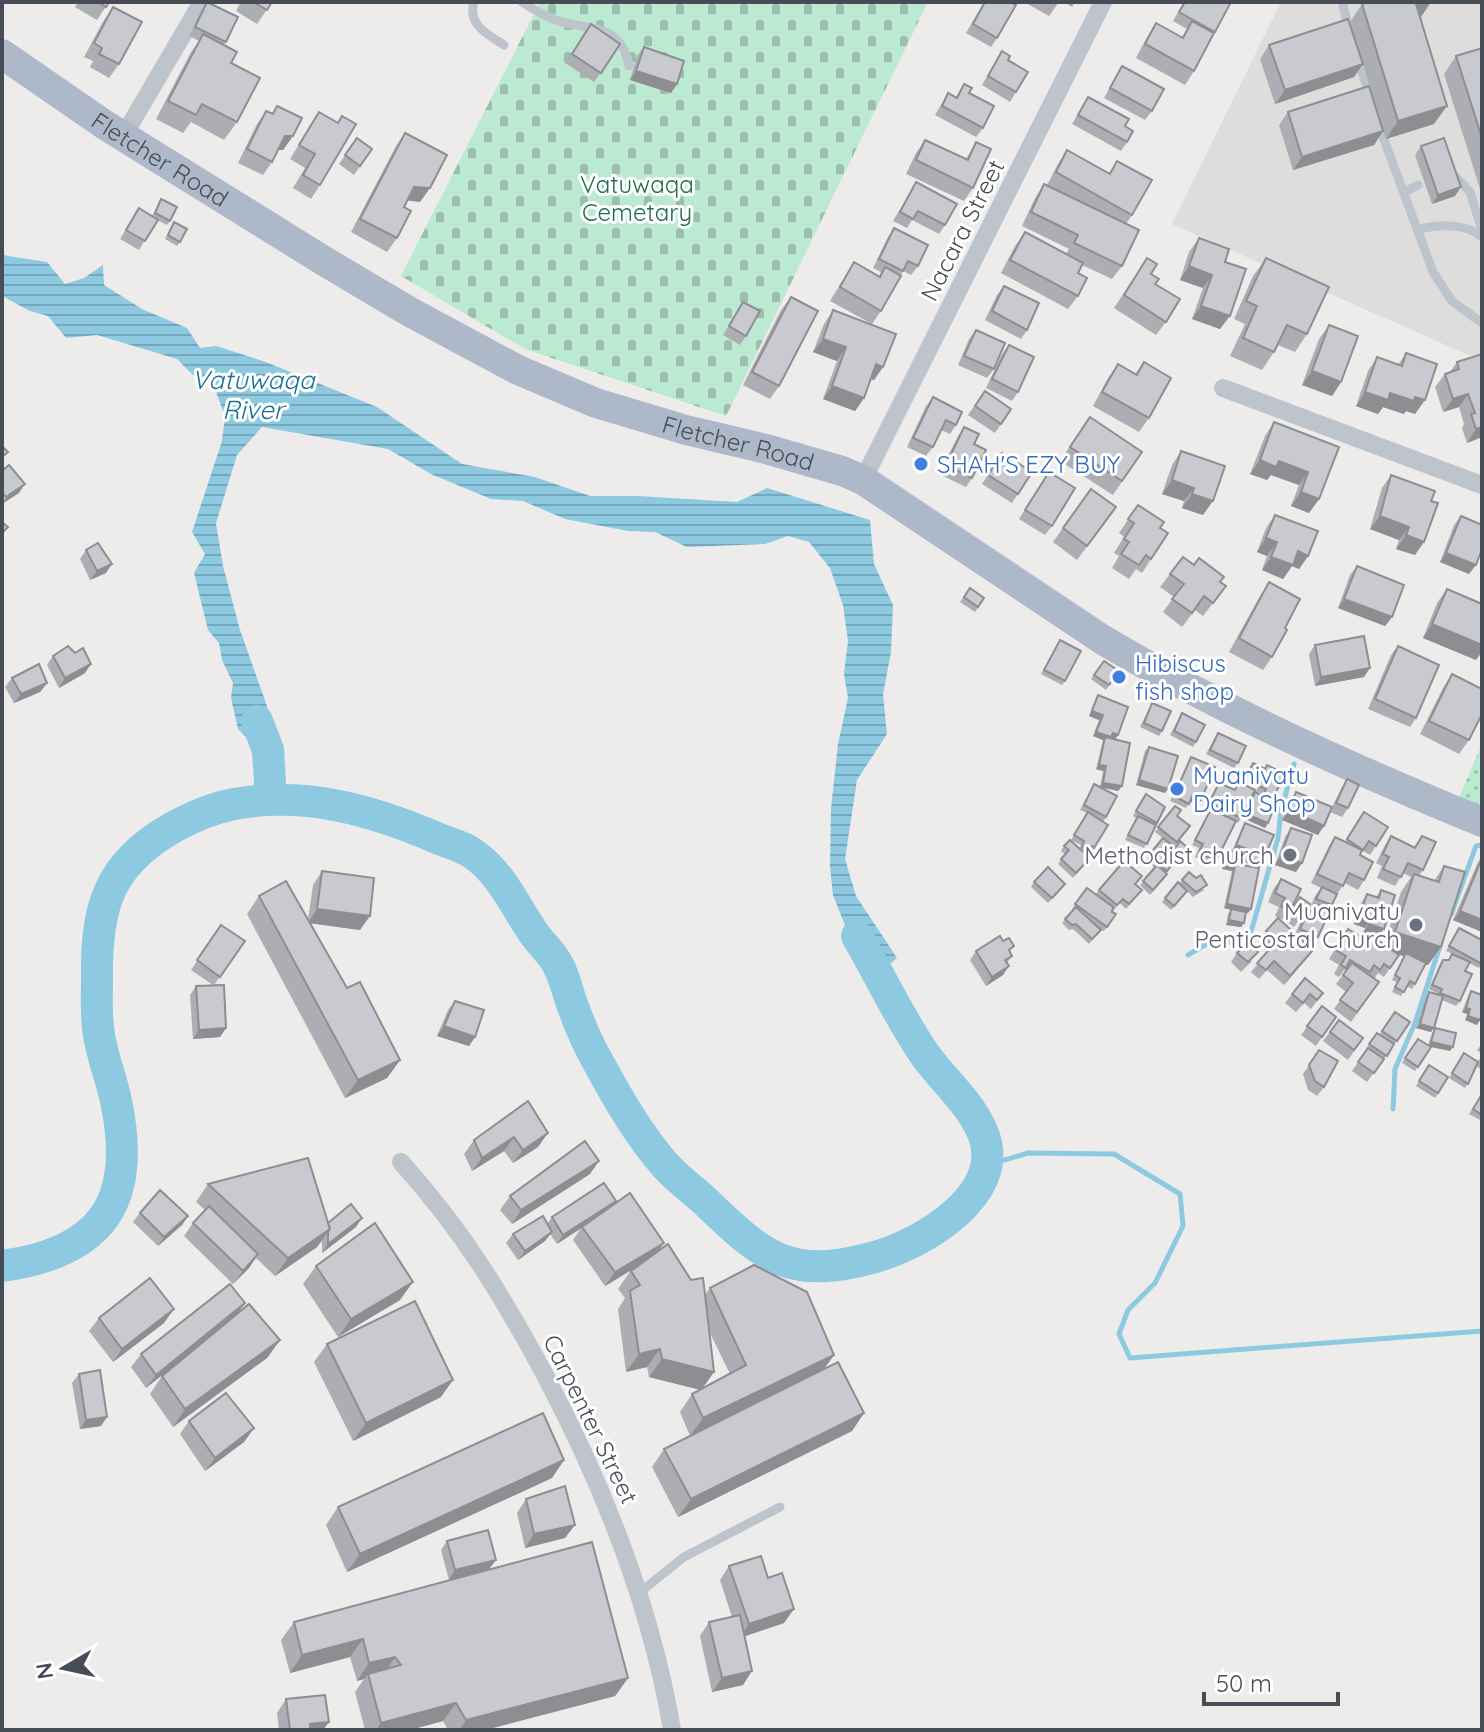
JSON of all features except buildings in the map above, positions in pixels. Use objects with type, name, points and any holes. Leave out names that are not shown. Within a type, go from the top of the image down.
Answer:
[{"type":"main road","name":"Fletcher Road","points":[[2,54],[66,99],[410,312],[487,354],[554,387],[596,403],[686,430],[766,449],[863,480],[1139,662],[1276,731],[1482,822]]},
{"type":"street","points":[[124,135],[202,2]]},
{"type":"street","name":"Nacara Street","points":[[863,480],[1103,2]]},
{"type":"street","points":[[1223,388],[1482,485]]},
{"type":"street","name":"Carpenter Street","points":[[401,1162],[470,1246],[501,1295],[570,1423],[619,1532],[653,1642],[672,1730]]},
{"type":"lane","points":[[474,2],[472,10],[480,31],[504,45]]},
{"type":"lane","points":[[522,2],[559,21],[602,30],[624,46],[629,66]]},
{"type":"lane","points":[[1344,2],[1352,39]]},
{"type":"lane","points":[[1357,57],[1374,107]]},
{"type":"lane","points":[[1379,126],[1433,272],[1452,301],[1482,323]]},
{"type":"lane","points":[[1455,176],[1470,192],[1482,230]]},
{"type":"lane","points":[[1405,192],[1418,185]]},
{"type":"lane","points":[[1418,229],[1458,226],[1482,237]]},
{"type":"lane","points":[[639,1593],[684,1557],[780,1507]]},
{"type":"shaded area","points":[[1281,2],[1482,2],[1482,361],[1172,224]]},
{"type":"green space","name":"Vatuwaqa Cemetary","points":[[540,2],[928,2],[726,416],[525,349],[401,276]]},
{"type":"green space","points":[[1482,744],[1482,811],[1458,800]]},
{"type":"water","name":"Vatuwaqa River","points":[[2,255],[47,262],[65,284],[84,278],[103,265],[104,285],[142,309],[187,328],[200,348],[216,346],[263,361],[377,407],[462,464],[535,477],[590,496],[737,502],[767,488],[870,520],[874,564],[893,605],[891,652],[883,695],[887,734],[857,780],[845,859],[856,896],[897,958],[868,983],[833,895],[831,809],[838,744],[848,698],[844,674],[848,641],[843,605],[830,568],[809,542],[788,536],[765,544],[687,547],[655,532],[628,531],[565,519],[523,501],[491,499],[431,474],[388,449],[262,427],[237,455],[216,523],[223,566],[240,630],[267,706],[278,756],[258,765],[252,743],[238,729],[231,698],[233,683],[222,660],[219,643],[208,630],[194,573],[205,554],[192,532],[222,441],[225,416],[213,384],[192,374],[177,359],[97,335],[66,338],[48,316],[30,311],[2,296]]},
{"type":"waterway","points":[[257,721],[268,750],[271,799]]},
{"type":"waterway","points":[[1188,955],[1213,940],[1236,943],[1249,939],[1278,838],[1281,811],[1294,764]]},
{"type":"waterway","points":[[2,1266],[37,1259],[66,1248],[88,1234],[105,1215],[116,1193],[121,1167],[121,1136],[97,1015],[97,954],[103,910],[119,874],[133,857],[172,828],[202,814],[226,806],[260,801],[312,802],[388,819],[472,853],[500,880],[535,935],[556,961],[594,1055],[628,1115],[655,1153],[746,1239],[782,1260],[801,1265],[846,1264],[875,1257],[936,1229],[971,1197],[982,1178],[987,1158],[979,1124],[914,1038],[857,936]]},
{"type":"waterway","points":[[1451,915],[1476,846],[1482,845]]},
{"type":"waterway","points":[[1393,1109],[1395,1069],[1415,1023],[1441,943]]},
{"type":"waterway","points":[[988,1165],[1028,1153],[1114,1154],[1180,1194],[1183,1226],[1155,1283],[1128,1310],[1119,1334],[1130,1358],[1482,1331]]},
{"type":"place","name":"SHAH'S EZY BUY","points":[[921,464]]},
{"type":"place","name":"Hibiscus fish shop","points":[[1119,677]]},
{"type":"place","name":"Muanivatu Dairy Shop","points":[[1177,789]]},
{"type":"place","name":"Methodist church","points":[[1290,855]]},
{"type":"place","name":"Muanivatu Penticostal Church","points":[[1416,925]]}]
